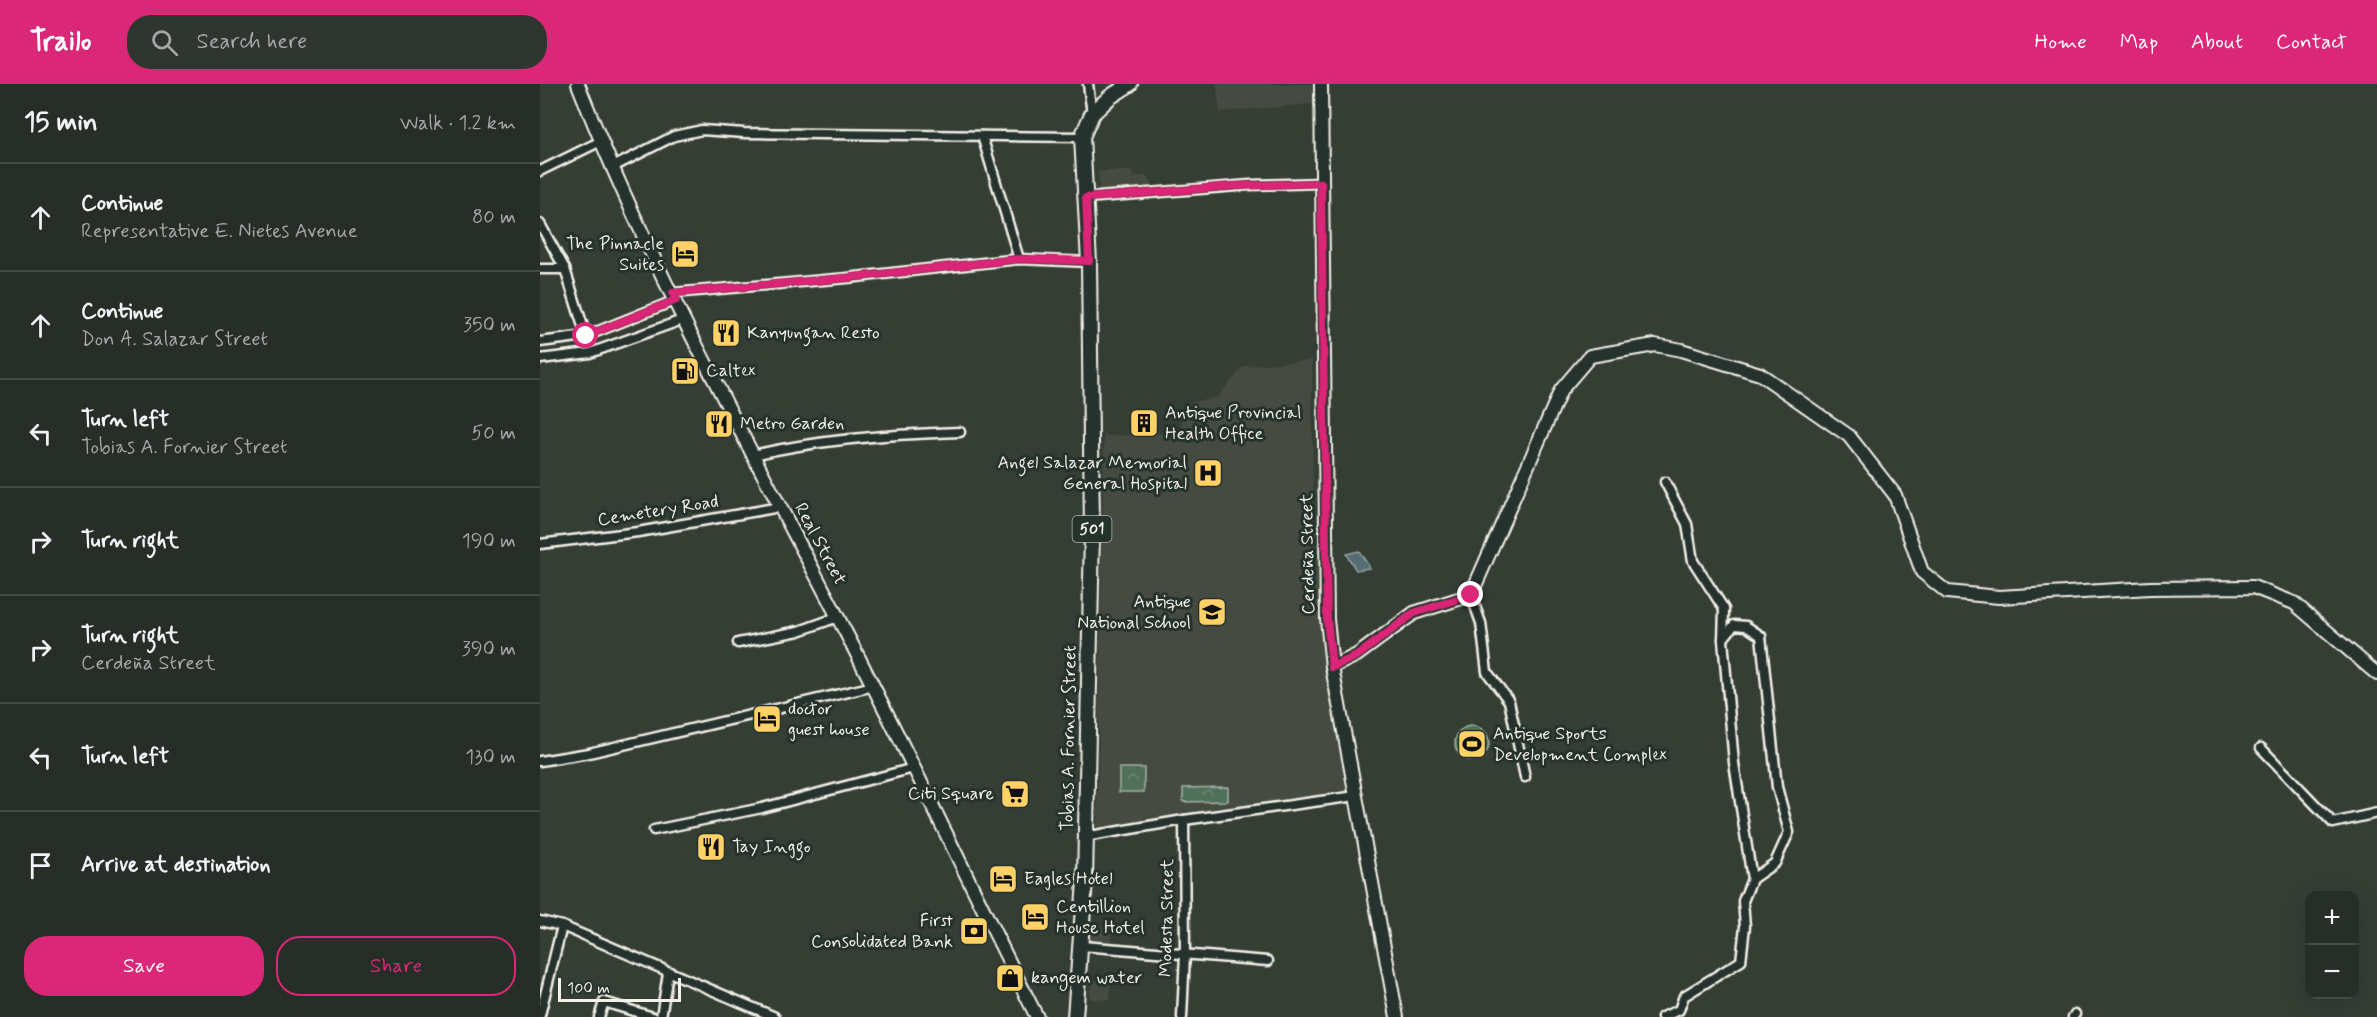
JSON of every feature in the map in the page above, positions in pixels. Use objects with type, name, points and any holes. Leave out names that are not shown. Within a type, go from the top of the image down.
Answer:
[{"type":"main road","name":"Real Street","points":[[578,84],[611,168],[685,319],[873,686],[1037,1017]]},
{"type":"main road","name":"Tobias A. Fornier Street","points":[[1082,1017],[1092,531],[1089,261],[1082,137],[1092,114],[1130,84]]},
{"type":"main road","name":"Cerdeña Street","points":[[1321,84],[1327,619],[1332,667],[1397,1017]]},
{"type":"main road","points":[[1332,667],[1357,656],[1414,613],[1471,595],[1561,390],[1590,356],[1655,345],[1681,350],[1760,374],[1849,436],[1895,495],[1922,572],[1947,592],[1999,597],[2150,588],[2253,587],[2294,603],[2377,674]]},
{"type":"main road","name":"Tobias A. Fornier Street","points":[[1075,1017],[1077,963],[1082,946]]},
{"type":"street","points":[[1088,84],[1092,114]]},
{"type":"street","points":[[611,168],[674,136],[702,130],[744,133],[1082,137]]},
{"type":"street","points":[[982,136],[1019,259]]},
{"type":"street","points":[[540,171],[601,141]]},
{"type":"street","points":[[1086,198],[1234,186],[1321,183]]},
{"type":"street","points":[[540,224],[565,269],[586,336]]},
{"type":"street","points":[[540,342],[586,336],[675,296],[1019,259],[1089,261]]},
{"type":"street","points":[[540,269],[565,269]]},
{"type":"street","points":[[540,359],[590,352],[685,319]]},
{"type":"street","points":[[753,455],[793,446],[915,433],[960,432]]},
{"type":"street","points":[[1662,1017],[1679,1010],[1684,996],[1741,961],[1745,926],[1743,901],[1752,879],[1734,763],[1723,640],[1724,609],[1693,561],[1687,524],[1665,482]]},
{"type":"street","name":"Cemetery Road","points":[[540,544],[638,532],[780,507]]},
{"type":"street","points":[[1471,595],[1481,623],[1487,672],[1509,701],[1525,777]]},
{"type":"street","points":[[738,643],[799,631],[838,617]]},
{"type":"street","points":[[1723,640],[1734,625],[1746,626],[1761,636],[1777,787],[1789,832],[1775,863],[1752,879]]},
{"type":"street","points":[[540,761],[589,753],[873,686]]},
{"type":"street","points":[[2262,748],[2333,823],[2377,813]]},
{"type":"street","points":[[654,830],[762,808],[914,768]]},
{"type":"street","points":[[1084,837],[1184,820],[1356,796]]},
{"type":"street","name":"Modesta Street","points":[[1182,1017],[1185,954],[1184,820]]},
{"type":"street","points":[[540,921],[562,926],[775,1017]]},
{"type":"street","points":[[540,1015],[542,995],[562,926]]},
{"type":"street","points":[[1082,946],[1268,961]]},
{"type":"street","points":[[661,1017],[668,973]]},
{"type":"street","points":[[599,1017],[604,1002],[653,1017]]},
{"type":"shaded area","points":[[1216,84],[1314,84],[1313,104],[1220,112]]},
{"type":"shaded area","points":[[1098,171],[1133,171],[1135,181],[1135,171],[1137,177],[1145,175],[1152,183],[1153,191],[1100,195]]},
{"type":"shaded area","name":"Antique National School","points":[[1312,360],[1313,511],[1332,703],[1346,790],[1097,829],[1104,436],[1180,433],[1185,404],[1217,397],[1244,366]]},
{"type":"shaded area","points":[[1089,926],[1113,927],[1112,941],[1088,940]]},
{"type":"shaded area","points":[[1090,980],[1111,980],[1110,1000],[1090,999]]},
{"type":"green space","name":"Antique Sports Development Complex","points":[[1472,726],[1484,731],[1489,743],[1484,755],[1472,760],[1460,755],[1455,743],[1460,731]]},
{"type":"green space","points":[[1119,768],[1144,768],[1144,792],[1119,792]]},
{"type":"green space","points":[[1228,787],[1228,801],[1183,802],[1183,788]]},
{"type":"water","points":[[1359,551],[1370,568],[1356,570],[1346,554]]},
{"type":"place","name":"The Pinnacle Suites","points":[[685,254]]},
{"type":"place","name":"Kanyungan Resto","points":[[726,333]]},
{"type":"place","name":"Caltex","points":[[685,371]]},
{"type":"place","name":"Antique Provincial Health Office","points":[[1144,423]]},
{"type":"place","name":"Metro Garden","points":[[719,424]]},
{"type":"place","name":"Angel Salazar Memorial General Hospital","points":[[1208,473]]},
{"type":"place","name":"Antique National School","points":[[1212,612]]},
{"type":"place","name":"doctor guest house","points":[[767,719]]},
{"type":"place","name":"Antique Sports Development Complex","points":[[1472,744]]},
{"type":"place","name":"Citi Square","points":[[1015,794]]},
{"type":"place","name":"Tay Inggo","points":[[711,847]]},
{"type":"place","name":"Eagles Hotel","points":[[1003,879]]},
{"type":"place","name":"Centillion House Hotel","points":[[1035,917]]},
{"type":"place","name":"First Consolidated Bank","points":[[974,931]]},
{"type":"place","name":"kangem water","points":[[1010,978]]},
{"type":"route","points":[[586,336],[676,300],[673,293],[846,278],[1019,259],[1089,261],[1086,198],[1220,189],[1234,186],[1321,183],[1327,619],[1332,667],[1357,656],[1414,613],[1471,595]]}]
